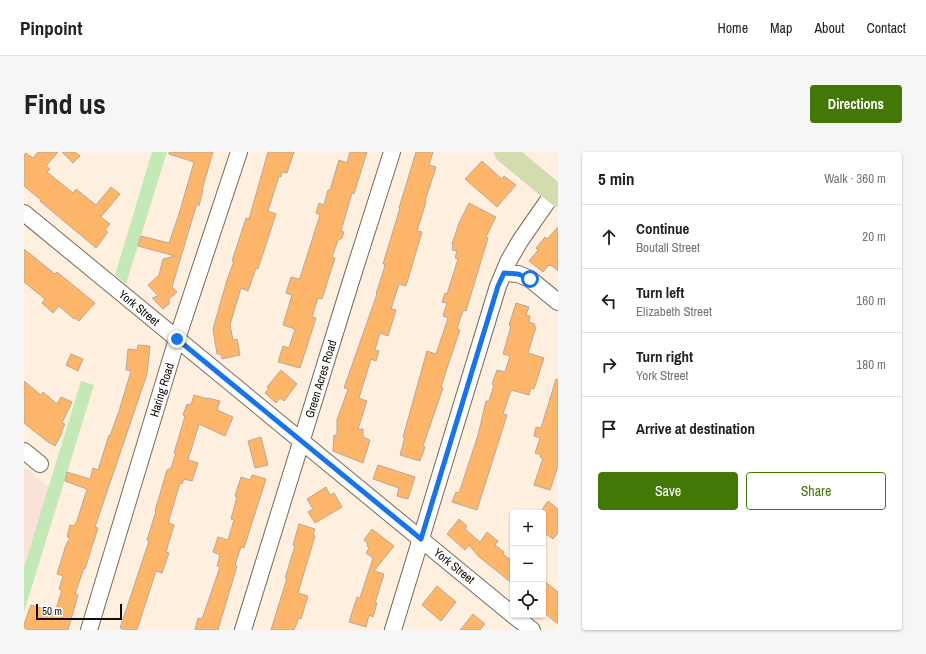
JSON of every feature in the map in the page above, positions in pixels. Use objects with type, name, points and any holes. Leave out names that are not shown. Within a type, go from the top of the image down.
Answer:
[{"type":"main road","points":[[505,152],[556,194]]},
{"type":"street","name":"Haring Road","points":[[89,630],[177,339],[239,152]]},
{"type":"street","name":"Green Acres Road","points":[[243,630],[392,152]]},
{"type":"street","points":[[393,630],[498,286],[520,241],[556,194]]},
{"type":"street","name":"York Street","points":[[24,214],[510,613]]},
{"type":"street","points":[[504,273],[518,274],[530,279],[558,302]]},
{"type":"street","points":[[24,451],[40,464]]},
{"type":"street","name":"York Street","points":[[517,618],[532,630]]},
{"type":"shaded area","points":[[24,467],[49,487],[24,567]]},
{"type":"green space","points":[[152,152],[167,152],[126,284],[115,275]]},
{"type":"green space","points":[[81,381],[94,385],[24,612],[24,567]]},
{"type":"building","points":[[24,152],[33,158],[38,152],[58,152],[46,166],[50,169],[47,172],[73,193],[76,189],[96,205],[111,187],[120,194],[101,217],[110,224],[105,230],[108,232],[96,248],[24,186]]},
{"type":"building","points":[[62,152],[75,152],[80,156],[73,163]]},
{"type":"building","points":[[169,152],[213,152],[199,206],[197,203],[172,287],[177,292],[169,299],[169,304],[163,309],[152,298],[158,296],[148,285],[159,275],[163,259],[175,256],[138,246],[141,236],[169,243],[179,214],[194,162],[169,154]]},
{"type":"building","points":[[268,152],[294,152],[287,173],[282,172],[281,177],[279,176],[268,211],[276,214],[258,269],[256,268],[248,291],[241,288],[230,325],[233,340],[237,339],[240,355],[222,359],[221,354],[217,354],[213,329],[234,261],[232,261],[246,218],[249,219]]},
{"type":"building","points":[[350,152],[367,152],[354,194],[352,193],[341,231],[344,232],[342,238],[338,240],[332,257],[335,258],[322,299],[318,298],[312,317],[316,318],[300,368],[278,362],[283,346],[289,348],[295,329],[283,325],[292,295],[286,293],[291,277],[298,279],[300,278],[320,215],[316,213],[319,203],[324,205],[339,160],[347,163]]},
{"type":"building","points":[[416,152],[433,152],[429,165],[436,167],[417,231],[422,232],[406,286],[399,284],[391,309],[396,310],[388,336],[380,333],[375,350],[379,351],[376,361],[371,359],[359,398],[367,401],[358,429],[363,429],[363,437],[370,440],[363,463],[333,451],[334,435],[337,435],[337,420],[348,389],[344,388],[377,294],[385,264],[383,264]]},
{"type":"building","points":[[482,161],[502,179],[504,176],[516,185],[497,207],[465,179]]},
{"type":"building","points":[[469,203],[496,217],[486,237],[488,238],[466,311],[463,310],[457,329],[460,330],[441,387],[443,388],[423,446],[425,447],[420,461],[400,455],[405,437],[403,437],[427,351],[436,354],[448,318],[443,316],[447,303],[442,302],[445,293],[447,294],[458,259],[455,258],[457,251],[452,250],[452,244],[459,223]]},
{"type":"building","points":[[558,227],[558,271],[549,265],[543,272],[529,261],[538,250],[536,248],[545,237],[547,239]]},
{"type":"building","points":[[24,249],[55,274],[57,272],[95,303],[79,321],[75,318],[74,319],[59,306],[53,313],[42,303],[45,299],[24,282]]},
{"type":"building","points":[[516,303],[529,307],[526,315],[530,316],[529,322],[535,324],[534,327],[536,327],[528,353],[544,358],[534,389],[531,388],[529,395],[511,390],[503,414],[507,415],[477,510],[452,502],[456,492],[459,493],[478,435],[486,401],[489,401],[494,385],[492,384],[497,370],[505,372],[510,356],[503,354],[511,326],[509,325]]},
{"type":"building","points":[[138,345],[150,346],[147,374],[95,527],[98,528],[85,569],[84,568],[75,594],[78,595],[68,630],[24,630],[24,624],[31,605],[55,612],[62,590],[59,589],[63,576],[57,574],[66,545],[70,538],[67,537],[70,525],[74,526],[77,521],[87,489],[65,481],[67,472],[90,479],[93,468],[98,470],[109,435],[110,436],[119,411],[131,371],[126,370],[128,349],[137,350]]},
{"type":"building","points":[[71,354],[83,359],[78,371],[66,365]]},
{"type":"building","points":[[281,370],[297,384],[284,401],[280,398],[276,403],[265,393],[269,388],[267,387]]},
{"type":"building","points":[[556,379],[558,380],[558,466],[550,490],[534,485],[543,458],[540,457],[541,455],[535,453],[540,438],[534,436],[536,427],[541,428]]},
{"type":"building","points":[[24,381],[41,395],[43,392],[57,404],[61,397],[72,402],[62,423],[65,424],[61,432],[62,433],[55,446],[24,423]]},
{"type":"building","points":[[194,395],[220,401],[217,410],[233,417],[225,436],[199,424],[188,460],[198,463],[192,481],[184,479],[182,484],[180,483],[169,520],[169,523],[174,525],[166,552],[169,553],[162,573],[156,571],[137,630],[125,630],[120,628],[149,541],[147,540],[167,470],[171,468],[176,453],[174,453],[185,416],[183,415],[187,404],[191,405]]},
{"type":"building","points":[[261,437],[268,465],[255,468],[248,441]]},
{"type":"building","points":[[378,465],[415,477],[408,499],[397,496],[399,488],[373,479]]},
{"type":"building","points":[[252,475],[266,479],[244,548],[241,547],[235,565],[237,566],[218,630],[195,630],[198,618],[202,619],[220,567],[217,566],[220,555],[213,552],[218,537],[228,540],[234,520],[231,519],[237,497],[235,496],[241,477],[250,480]]},
{"type":"building","points":[[326,487],[330,495],[334,493],[342,507],[315,523],[308,512],[313,509],[307,499]]},
{"type":"building","points":[[548,501],[558,509],[558,533],[553,539],[546,534],[546,510],[543,510]]},
{"type":"building","points":[[459,519],[467,526],[465,529],[480,542],[487,532],[498,541],[495,545],[504,552],[503,554],[510,560],[510,582],[478,556],[469,545],[465,550],[447,534]]},
{"type":"building","points":[[299,524],[315,529],[313,535],[315,536],[298,593],[308,596],[301,619],[299,618],[294,630],[271,630],[287,578],[285,578],[295,546],[293,545]]},
{"type":"building","points":[[372,529],[394,546],[374,571],[384,574],[375,603],[377,603],[373,617],[369,615],[366,627],[349,622],[357,597],[360,598],[373,558],[366,553],[369,548],[367,546],[368,544],[364,540]]},
{"type":"building","points":[[546,582],[558,592],[558,624],[546,614]]},
{"type":"building","points":[[437,586],[456,602],[441,621],[422,605]]},
{"type":"building","points":[[473,614],[485,624],[480,630],[460,630]]},
{"type":"route","points":[[177,339],[421,539],[498,286],[504,273],[518,274],[530,279]]}]
